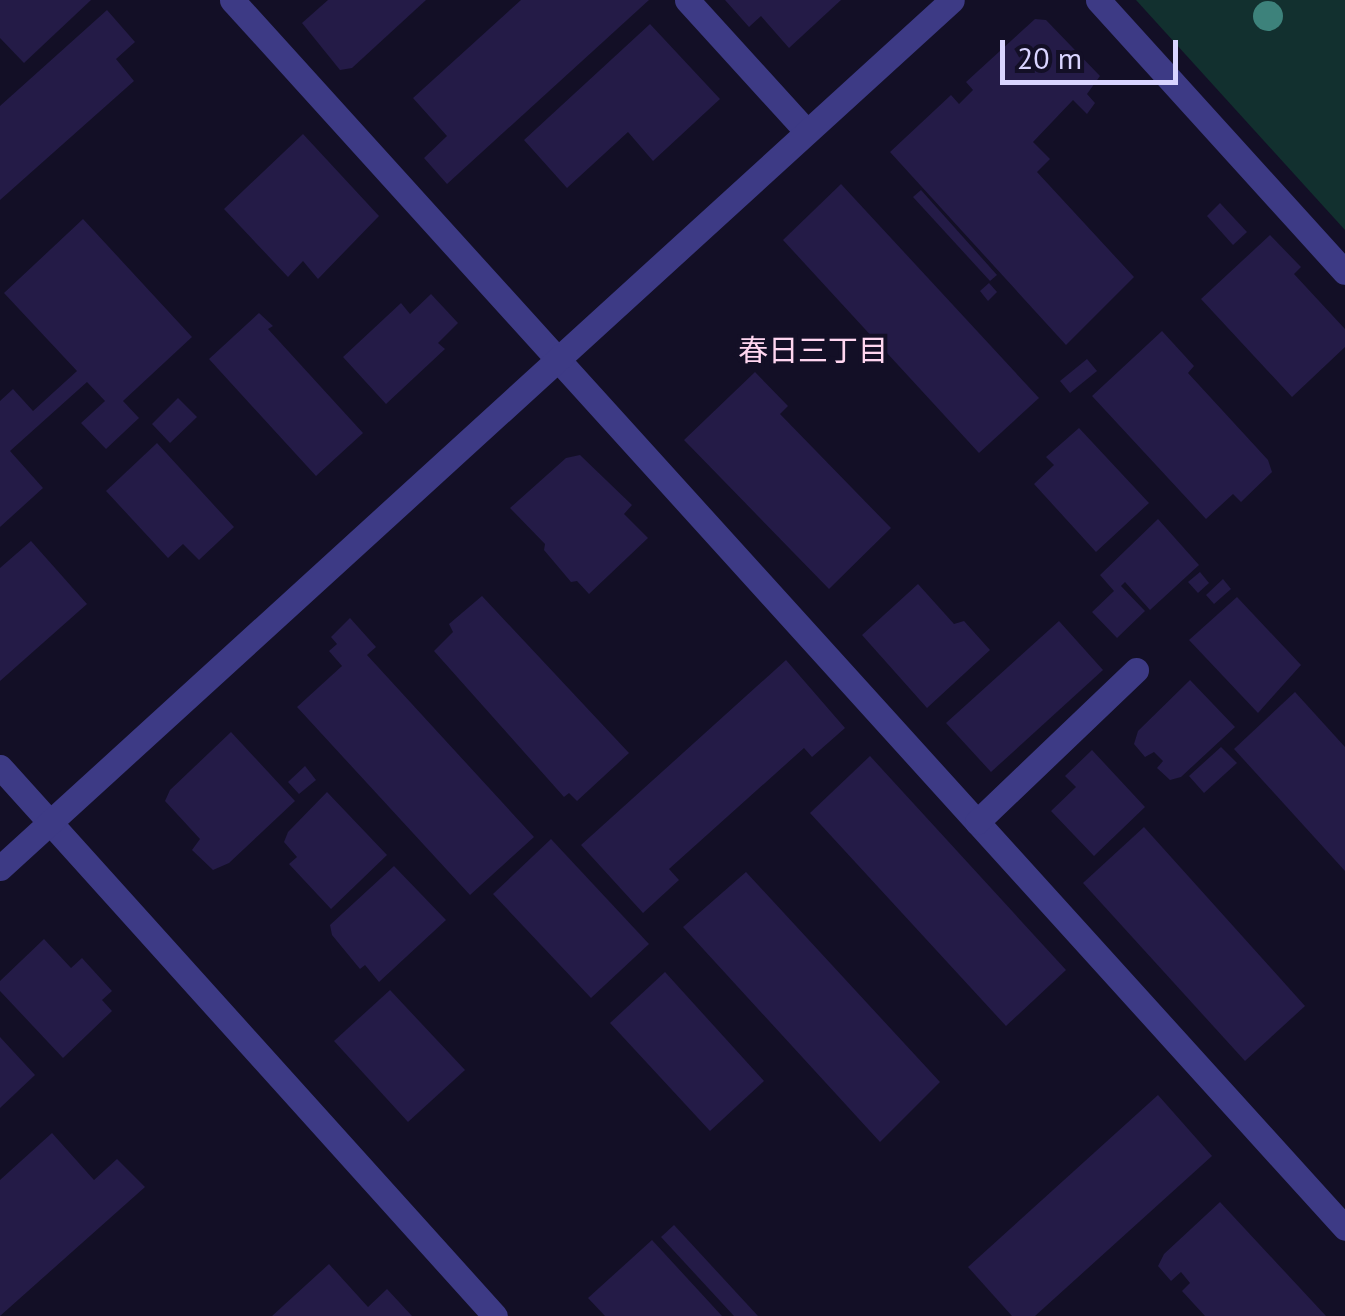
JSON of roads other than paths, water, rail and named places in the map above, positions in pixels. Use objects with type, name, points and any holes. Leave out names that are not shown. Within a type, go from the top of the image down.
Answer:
[{"type":"street","points":[[232,0],[1345,1228]]},
{"type":"street","points":[[688,0],[806,132]]},
{"type":"street","points":[[0,868],[952,0]]},
{"type":"street","points":[[1098,0],[1345,272]]},
{"type":"street","points":[[977,822],[1136,670]]},
{"type":"street","points":[[0,768],[495,1316]]},
{"type":"district","name":"春日三丁目","points":[[813,350]]}]
